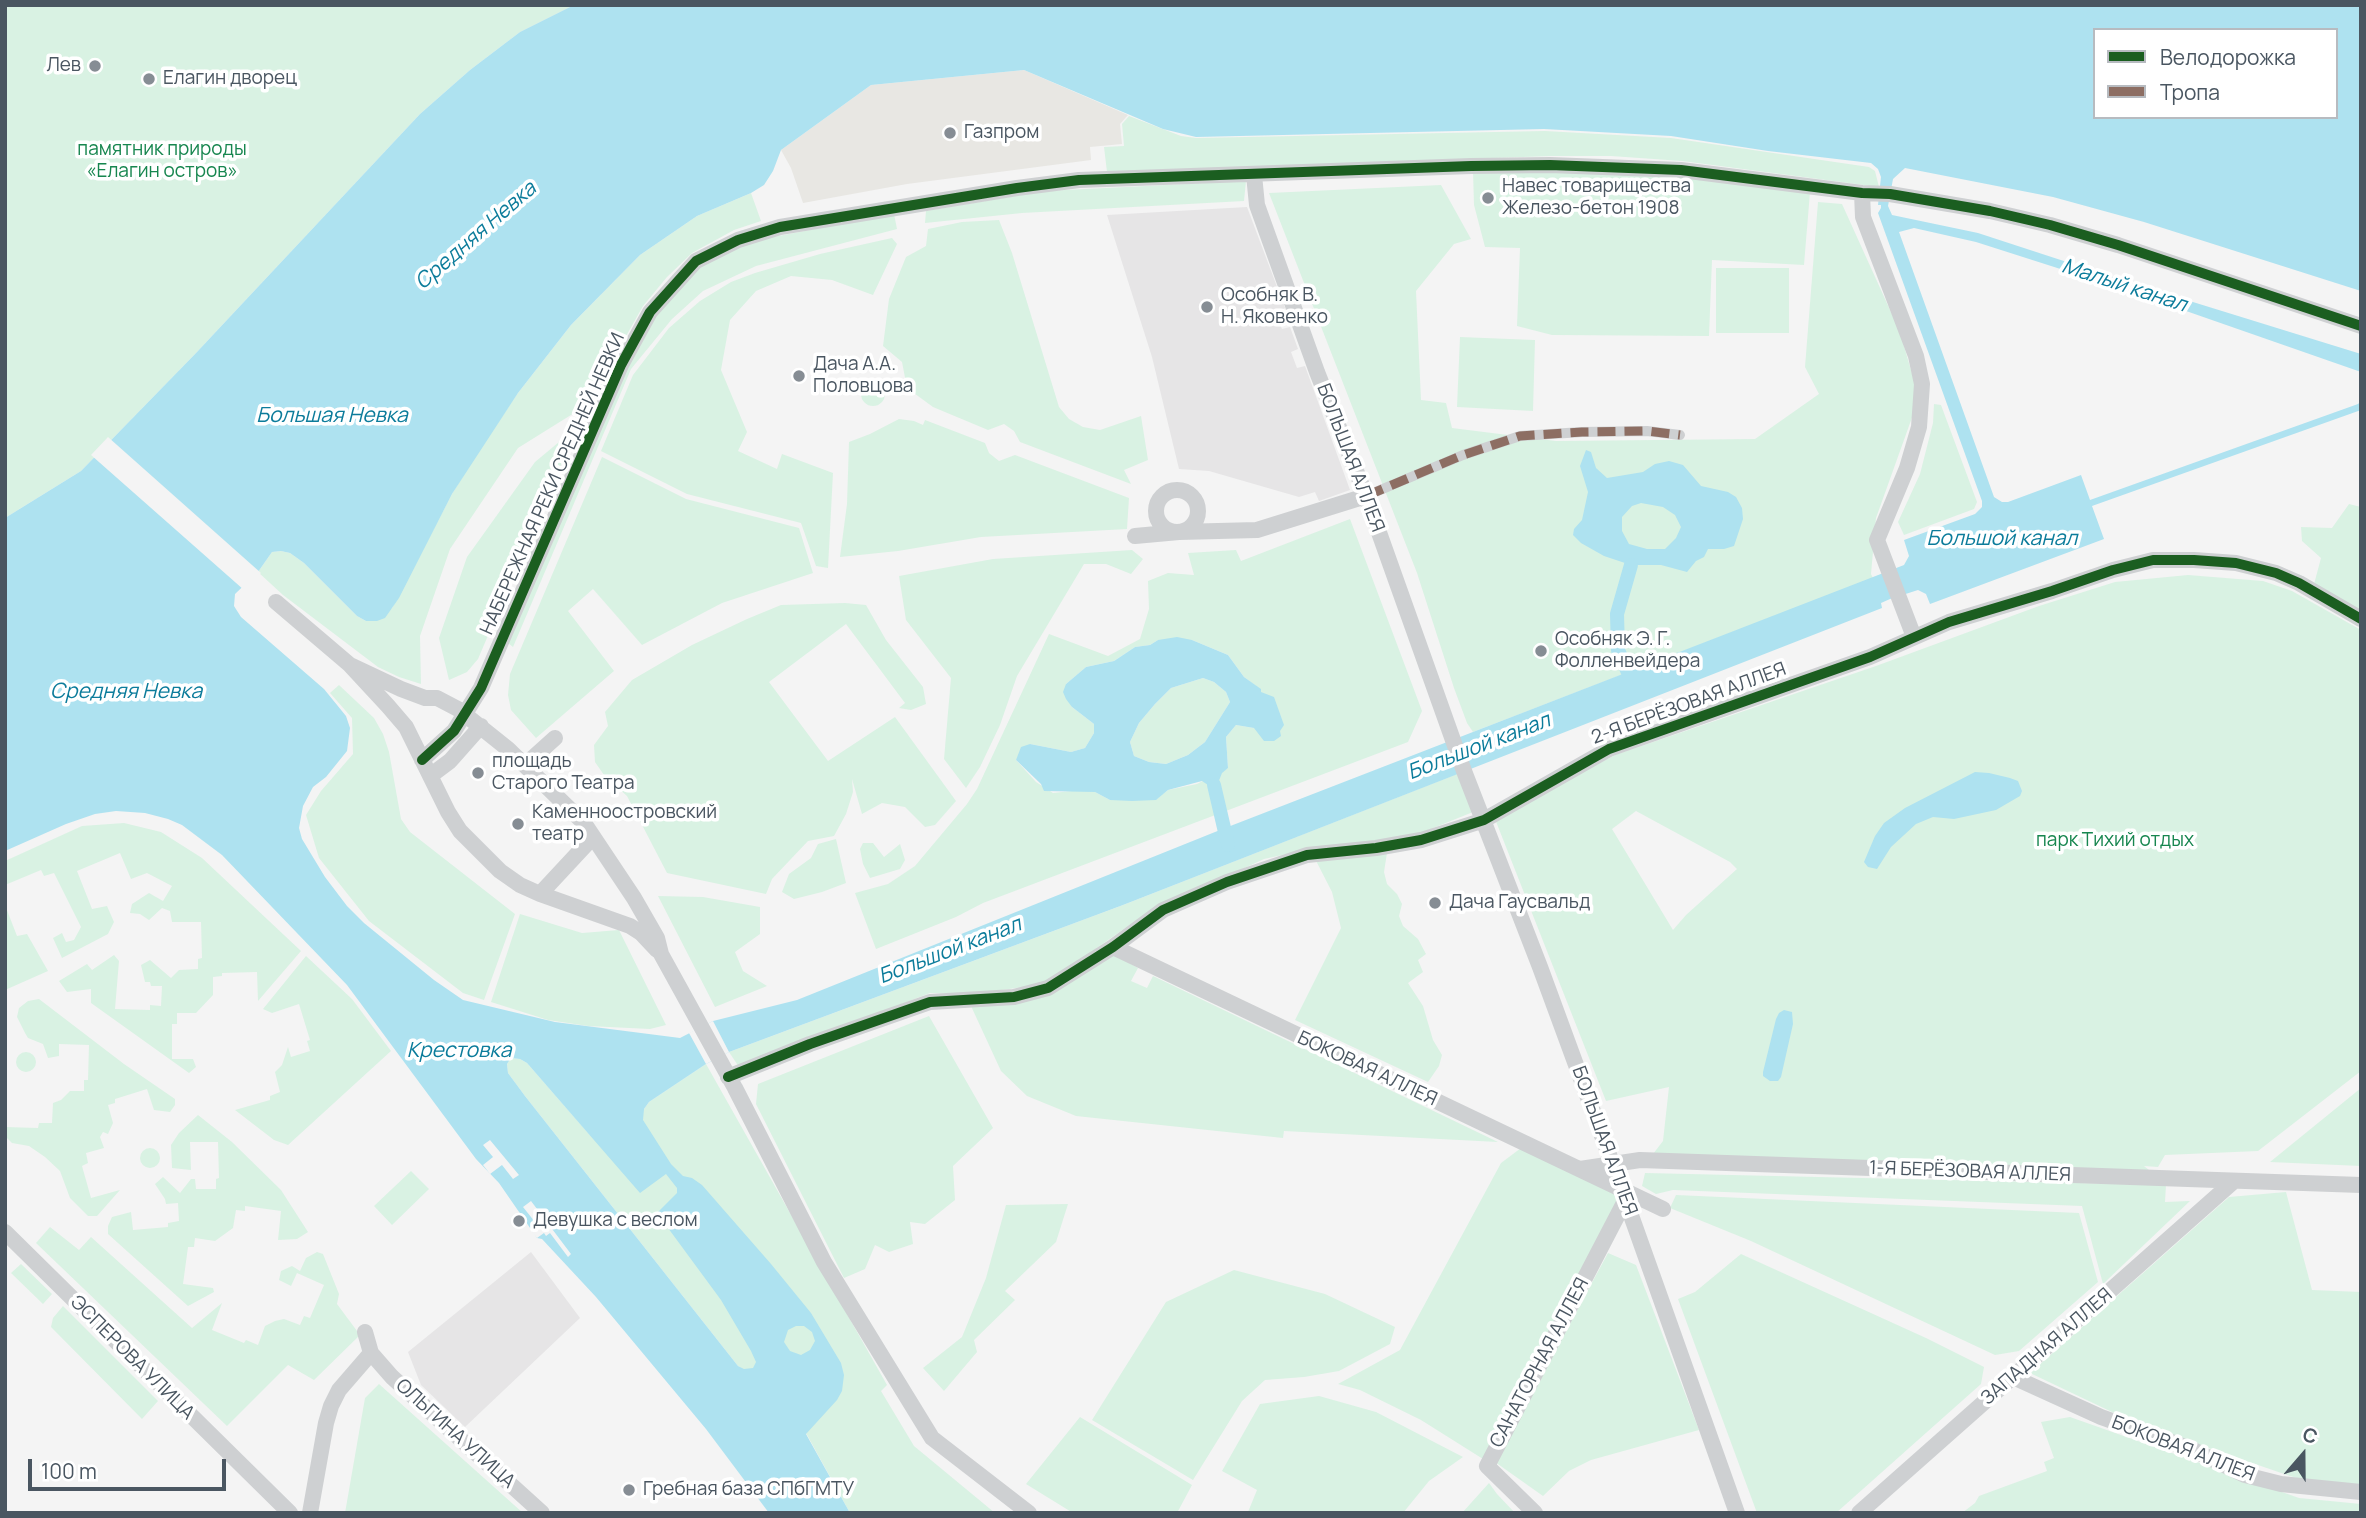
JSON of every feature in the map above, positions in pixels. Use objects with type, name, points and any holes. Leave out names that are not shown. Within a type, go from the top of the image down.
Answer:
[{"type":"street","name":"НАБЕРЕЖНАЯ РЕКИ СРЕДНЕЙ НЕВКИ","points":[[467,715],[621,365],[650,312],[696,261],[738,240],[780,227],[1017,188],[1101,179],[1484,166],[1610,166],[1681,170],[1974,207],[2050,225],[2361,326]]},
{"type":"street","name":"БОЛЬШАЯ АЛЛЕЯ","points":[[1254,175],[1257,205],[1317,372],[1366,496],[1464,771],[1612,1163],[1629,1196],[1737,1513]]},
{"type":"street","points":[[1863,193],[1863,217],[1916,356],[1922,384],[1919,427],[1907,468],[1877,540],[1914,637]]},
{"type":"street","points":[[1135,536],[1191,529],[1256,530],[1366,496],[1463,455],[1520,436],[1647,431],[1680,435]]},
{"type":"street","name":"2-Я БЕРЁЗОВАЯ АЛЛЕЯ","points":[[728,1077],[810,1044],[930,1002],[1014,997],[1048,988],[1113,947],[1163,910],[1263,868],[1307,855],[1421,840],[1484,820],[1609,749],[1870,657],[1949,622],[2112,570],[2153,560],[2236,563],[2276,573],[2299,583],[2361,619]]},
{"type":"street","points":[[276,602],[351,665],[406,727],[448,812],[477,850],[520,885],[609,918],[641,933],[661,954]]},
{"type":"street","points":[[351,665],[425,698],[437,698],[447,702],[467,715],[525,765],[584,823],[657,938],[661,954],[824,1262],[932,1438],[1029,1513]]},
{"type":"street","points":[[406,727],[409,709],[425,698]]},
{"type":"street","points":[[422,760],[439,747],[467,715]]},
{"type":"street","points":[[430,776],[450,761],[481,726]]},
{"type":"street","points":[[525,765],[555,738]]},
{"type":"street","points":[[540,894],[593,836]]},
{"type":"street","points":[[609,918],[634,898]]},
{"type":"street","name":"БОКОВАЯ АЛЛЕЯ","points":[[1113,947],[1580,1169],[1629,1196],[1662,1209]]},
{"type":"street","name":"1-Я БЕРЁЗОВАЯ АЛЛЕЯ","points":[[1580,1169],[1612,1163],[1652,1161],[2361,1185]]},
{"type":"street","name":"ЗАПАДНАЯ АЛЛЕЯ","points":[[1859,1513],[2234,1181]]},
{"type":"street","name":"САНАТОРНАЯ АЛЛЕЯ","points":[[1535,1513],[1487,1466],[1629,1196]]},
{"type":"street","name":"ЭСПЕРОВА УЛИЦА","points":[[5,1232],[290,1513]]},
{"type":"street","points":[[310,1513],[331,1406],[339,1390],[370,1353],[365,1332]]},
{"type":"street","name":"ОЛЬГИНА УЛИЦА","points":[[370,1353],[392,1377],[542,1513]]},
{"type":"street","name":"БОКОВАЯ АЛЛЕЯ","points":[[2013,1377],[2101,1417],[2191,1449],[2245,1475],[2281,1484],[2361,1492]]},
{"type":"shaded area","points":[[1024,70],[1128,115],[1120,124],[1122,144],[1090,147],[1091,160],[907,184],[803,203],[791,168],[781,150],[871,85]]},
{"type":"shaded area","points":[[1247,207],[1285,308],[1275,313],[1282,329],[1290,327],[1298,349],[1291,352],[1297,368],[1305,366],[1350,490],[1319,501],[1315,492],[1299,497],[1209,471],[1179,469],[1152,357],[1107,215]]},
{"type":"shaded area","points":[[531,1252],[580,1318],[465,1427],[421,1385],[408,1352]]},
{"type":"green space","name":"памятник природы «Елагин остров»","points":[[5,5],[574,5],[520,32],[470,70],[420,114],[196,353],[81,471],[5,518]]},
{"type":"green space","points":[[1129,116],[1181,136],[1196,138],[1545,131],[1671,138],[1869,167],[1875,171],[1879,187],[1682,161],[1611,156],[1107,172],[1104,147],[1124,146],[1122,124]]},
{"type":"green space","points":[[1473,171],[1664,175],[1810,192],[1804,265],[1712,260],[1709,336],[1552,335],[1517,326],[1520,248],[1485,247],[1474,205]]},
{"type":"green space","points":[[1246,181],[1244,201],[1022,213],[925,223],[926,211],[1045,191]]},
{"type":"green space","points":[[1441,185],[1471,239],[1454,244],[1416,291],[1421,400],[1446,403],[1452,428],[1556,441],[1755,439],[1819,394],[1805,367],[1818,202],[1842,204],[1900,332],[1919,398],[1876,518],[1871,574],[1873,578],[1473,732],[1454,688],[1417,573],[1269,193]]},
{"type":"green space","points":[[751,193],[761,221],[734,230],[692,253],[667,277],[643,306],[612,361],[595,400],[518,448],[450,549],[420,636],[421,684],[378,667],[283,595],[258,572],[272,552],[290,553],[304,563],[357,616],[366,621],[392,608],[475,456],[518,393],[571,325],[640,255],[697,216]]},
{"type":"green space","points":[[894,214],[897,229],[756,266],[703,291],[672,319],[631,369],[513,647],[508,643],[626,364],[655,315],[702,263],[752,241]]},
{"type":"green space","points":[[999,220],[1012,253],[1059,407],[1069,419],[1083,427],[1100,430],[1141,416],[1148,460],[1124,470],[1131,484],[1020,442],[1014,431],[1004,424],[988,430],[933,407],[907,388],[902,362],[883,346],[889,299],[906,257],[926,246],[928,229],[962,222]]},
{"type":"green space","points":[[892,238],[897,244],[873,295],[832,280],[791,276],[756,291],[730,320],[721,370],[747,432],[738,451],[777,469],[782,454],[833,473],[828,568],[816,566],[801,523],[687,494],[601,451],[633,375],[669,328],[700,301],[731,282],[755,273],[820,254]]},
{"type":"green space","points":[[1716,268],[1789,268],[1789,333],[1716,333]]},
{"type":"green space","points":[[1460,337],[1535,340],[1533,411],[1457,407]]},
{"type":"green space","points":[[873,382],[884,389],[885,394],[878,405],[873,406],[862,399],[861,394],[868,383]]},
{"type":"green space","points":[[1934,404],[1941,405],[1977,502],[1974,509],[1904,535],[1898,522],[1920,474],[1933,423]]},
{"type":"green space","points":[[899,419],[923,425],[925,420],[985,443],[989,453],[999,461],[1015,455],[1129,498],[1127,529],[981,537],[898,551],[840,557],[847,504],[849,442]]},
{"type":"green space","points":[[577,427],[478,659],[467,672],[449,680],[439,638],[467,557],[535,462]]},
{"type":"green space","points":[[602,457],[686,499],[799,528],[813,573],[722,603],[642,645],[593,589],[568,611],[614,671],[536,738],[511,710],[508,695],[510,674]]},
{"type":"green space","points":[[2349,504],[2361,507],[2361,615],[2313,588],[2321,558],[2302,541],[2301,527],[2332,528]]},
{"type":"green space","points":[[1350,519],[1422,711],[1408,742],[983,903],[956,917],[876,949],[855,893],[888,884],[915,866],[967,804],[977,789],[1049,634],[1108,656],[1140,639],[1149,609],[1148,581],[1168,573],[1194,575],[1188,553],[1236,550],[1241,561]],"holes":[[[1158,640],[1192,640],[1228,655],[1244,677],[1260,689],[1254,728],[1236,725],[1226,737],[1228,768],[1197,784],[1168,790],[1155,800],[1110,800],[1095,792],[1081,790],[1053,793],[1036,782],[1016,760],[1030,744],[1071,752],[1085,748],[1094,733],[1094,724],[1072,707],[1066,684],[1086,667],[1114,661],[1135,647],[1150,645]]]},
{"type":"green space","points":[[1132,550],[1143,559],[1131,574],[1106,564],[1084,564],[1017,676],[1000,725],[980,767],[966,788],[944,759],[951,678],[906,620],[899,576],[993,559]]},
{"type":"green space","name":"парк Тихий отдых","points":[[2188,575],[2263,581],[2292,591],[2361,630],[2361,1071],[2258,1151],[2165,1155],[2158,1167],[2144,1166],[2154,1174],[1653,1154],[1663,1141],[1669,1087],[1606,1101],[1495,819],[1615,755],[1876,666],[2039,606],[2115,582]],"holes":[[[1636,811],[1730,862],[1737,869],[1673,930],[1612,829]]]},
{"type":"green space","points":[[781,605],[866,605],[886,640],[923,687],[926,704],[911,710],[899,708],[905,703],[846,624],[769,682],[828,761],[895,717],[956,801],[935,825],[925,827],[905,807],[882,803],[862,814],[852,779],[853,792],[846,814],[834,836],[808,841],[772,879],[766,894],[667,873],[627,796],[604,775],[595,762],[594,745],[608,726],[605,712],[632,680],[692,645],[747,619]]},
{"type":"green space","points":[[1203,678],[1214,682],[1226,692],[1230,702],[1205,742],[1188,755],[1166,764],[1149,762],[1134,756],[1130,742],[1139,723],[1155,704],[1171,688]]},
{"type":"green space","points":[[339,685],[374,718],[383,734],[389,752],[401,819],[410,832],[515,914],[484,1000],[463,993],[369,921],[319,858],[306,815],[321,791],[353,754],[352,718],[330,693]]},
{"type":"green space","points":[[1457,774],[1473,812],[1421,833],[1387,853],[1384,872],[1387,884],[1402,904],[1399,916],[1403,926],[1418,939],[1426,954],[1418,960],[1423,972],[1408,983],[1423,1006],[1433,1040],[1442,1055],[1439,1066],[1428,1082],[1295,1020],[1341,928],[1332,892],[1310,849],[1264,859],[1144,915],[1045,984],[973,994],[930,993],[739,1067],[729,1052],[1123,905]]},
{"type":"green space","points":[[124,823],[161,832],[202,858],[301,951],[258,1001],[257,972],[222,973],[222,976],[213,977],[213,995],[196,1013],[177,1013],[177,1024],[172,1024],[172,1059],[193,1059],[196,1067],[189,1073],[91,1003],[91,989],[67,992],[59,981],[87,964],[92,970],[114,955],[119,961],[115,1009],[150,1010],[150,1005],[161,1006],[162,986],[151,986],[150,982],[145,982],[141,965],[150,960],[171,978],[179,970],[198,969],[198,959],[202,958],[201,922],[172,922],[170,911],[162,908],[149,920],[140,914],[130,913],[132,904],[149,893],[163,901],[172,886],[147,873],[131,879],[120,853],[77,871],[92,909],[107,906],[114,922],[108,934],[62,958],[53,938],[62,933],[66,942],[74,940],[81,927],[54,873],[44,876],[41,870],[5,885],[5,861],[82,826]]},
{"type":"green space","points":[[836,839],[846,883],[794,899],[782,892],[789,874],[811,858],[818,844]]},
{"type":"green space","points":[[863,843],[873,843],[884,857],[900,844],[905,860],[900,869],[870,878],[860,849]]},
{"type":"green space","points":[[658,896],[703,897],[760,907],[760,934],[735,952],[743,971],[767,986],[715,1007]]},
{"type":"green space","points":[[5,905],[17,936],[27,934],[48,971],[5,990]]},
{"type":"green space","points":[[520,914],[582,933],[619,930],[666,1025],[650,1029],[588,1026],[548,1020],[491,1002]]},
{"type":"green space","points":[[1114,954],[1138,968],[1131,981],[1147,988],[1153,976],[1498,1142],[1284,1131],[1283,1138],[1076,1116],[1027,1096],[1001,1071],[971,1006],[1014,1004]]},
{"type":"green space","points":[[306,956],[352,999],[391,1051],[288,1145],[274,1140],[235,1110],[270,1100],[270,1096],[280,1092],[275,1072],[282,1065],[288,1047],[291,1057],[310,1051],[307,1041],[310,1040],[299,1004],[272,1013],[263,1009]]},
{"type":"green space","points":[[39,999],[175,1099],[175,1105],[170,1112],[154,1110],[147,1089],[115,1099],[115,1103],[108,1105],[113,1123],[108,1134],[103,1132],[100,1137],[104,1148],[86,1153],[88,1163],[82,1166],[91,1198],[120,1190],[97,1216],[88,1216],[70,1198],[60,1171],[45,1157],[29,1146],[12,1143],[5,1136],[5,1127],[38,1128],[39,1123],[52,1123],[53,1103],[61,1100],[70,1091],[84,1091],[84,1080],[88,1080],[89,1045],[59,1044],[59,1056],[48,1058],[43,1044],[28,1038],[17,1017],[19,1008],[28,1001]]},
{"type":"green space","points":[[929,1016],[993,1128],[953,1166],[955,1200],[925,1224],[910,1222],[913,1244],[889,1252],[875,1245],[865,1269],[844,1278],[756,1104],[758,1084]]},
{"type":"green space","points":[[26,1052],[33,1055],[36,1062],[33,1069],[26,1072],[19,1069],[16,1062],[19,1055]]},
{"type":"green space","points":[[511,1058],[527,1063],[590,1135],[644,1109],[649,1102],[706,1064],[887,1385],[881,1391],[914,1446],[995,1513],[850,1513],[806,1433],[750,1369],[744,1370],[738,1366],[525,1096],[508,1073],[507,1064]]},
{"type":"green space","points":[[2361,1088],[2361,1166],[2270,1162]]},
{"type":"green space","points":[[198,1115],[232,1142],[281,1190],[308,1232],[297,1239],[278,1240],[281,1211],[245,1206],[245,1211],[236,1210],[233,1228],[215,1241],[195,1238],[194,1247],[188,1247],[183,1284],[213,1288],[214,1292],[188,1306],[108,1234],[108,1226],[112,1217],[131,1212],[133,1230],[168,1227],[168,1223],[179,1221],[178,1203],[166,1204],[155,1184],[163,1177],[180,1193],[191,1179],[195,1179],[196,1189],[216,1189],[216,1179],[219,1178],[218,1142],[190,1142],[191,1170],[172,1168],[171,1145]]},
{"type":"green space","points":[[150,1148],[157,1151],[160,1158],[157,1165],[150,1168],[143,1165],[140,1158],[143,1151]]},
{"type":"green space","points":[[1521,1148],[1616,1194],[1618,1203],[1483,1459],[1421,1420],[1360,1390],[1338,1384],[1400,1350],[1501,1163]]},
{"type":"green space","points":[[411,1171],[429,1189],[392,1225],[374,1206]]},
{"type":"green space","points":[[1645,1173],[2166,1185],[2165,1202],[2190,1201],[2103,1284],[2082,1206],[1673,1190],[1656,1194],[1642,1186]]},
{"type":"green space","points":[[2286,1192],[2312,1290],[2361,1292],[2361,1489],[2318,1484],[2290,1476],[2133,1422],[2030,1373],[2229,1197]]},
{"type":"green space","points":[[1676,1195],[2079,1213],[2098,1282],[2019,1351],[1995,1355],[1751,1241],[1670,1208]]},
{"type":"green space","points":[[1068,1204],[1056,1242],[1005,1291],[1015,1300],[974,1340],[977,1352],[944,1391],[923,1368],[962,1337],[986,1278],[1006,1205]]},
{"type":"green space","points":[[50,1227],[79,1250],[91,1237],[192,1328],[222,1303],[212,1330],[244,1343],[246,1340],[258,1345],[265,1326],[284,1319],[300,1325],[304,1316],[310,1318],[324,1285],[297,1273],[291,1286],[279,1280],[281,1271],[292,1266],[300,1271],[306,1258],[317,1252],[323,1254],[339,1294],[337,1304],[360,1335],[314,1380],[288,1365],[227,1426],[36,1243]]},
{"type":"green space","points":[[1608,1253],[1636,1265],[1699,1430],[1591,1460],[1569,1471],[1543,1496],[1495,1462]]},
{"type":"green space","points":[[1741,1254],[1984,1367],[1981,1384],[1836,1513],[1757,1513],[1678,1299],[1695,1292]]},
{"type":"green space","points":[[21,1264],[52,1294],[43,1304],[11,1273]]},
{"type":"green space","points":[[1234,1270],[1325,1294],[1395,1327],[1390,1344],[1339,1371],[1265,1380],[1242,1401],[1193,1480],[1092,1420],[1166,1302]]},
{"type":"green space","points":[[63,1306],[158,1401],[142,1419],[51,1327],[53,1318]]},
{"type":"green space","points":[[379,1384],[523,1513],[345,1513],[365,1398]]},
{"type":"green space","points":[[1319,1396],[1376,1412],[1463,1457],[1429,1481],[1403,1513],[1248,1512],[1257,1490],[1222,1471],[1260,1404]]},
{"type":"green space","points":[[1080,1417],[1192,1485],[1177,1513],[1073,1513],[1026,1484]]},
{"type":"green space","points":[[2070,1417],[2299,1498],[2361,1504],[2361,1513],[1962,1513],[1975,1503],[1979,1496],[2047,1471],[2044,1462],[2054,1458],[2041,1422]]},
{"type":"green space","points":[[1489,1483],[1515,1513],[1462,1513]]},
{"type":"water","name":"Большая Невка","points":[[574,5],[2361,5],[2361,291],[2144,222],[2053,197],[1905,168],[1893,179],[1888,206],[1892,215],[1978,233],[2361,354],[2361,372],[2123,289],[1976,242],[1914,228],[1899,232],[1994,497],[2002,502],[2081,475],[2090,500],[2361,401],[2361,410],[2092,506],[2104,539],[1930,604],[1926,594],[1918,590],[1890,599],[1881,603],[1882,608],[1123,905],[729,1052],[649,1102],[644,1109],[643,1120],[671,1164],[683,1176],[702,1185],[771,1264],[811,1313],[841,1363],[844,1375],[842,1391],[806,1434],[850,1513],[769,1513],[706,1429],[596,1297],[542,1239],[537,1238],[499,1183],[476,1159],[347,985],[222,855],[182,825],[168,819],[145,813],[116,811],[95,814],[66,824],[5,851],[5,518],[81,471],[196,353],[420,114],[470,70],[520,32]],"holes":[[[1024,70],[1163,129],[1196,137],[1544,129],[1671,136],[1871,163],[1878,169],[1881,177],[1878,205],[1881,205],[1881,208],[1878,213],[1982,507],[1975,514],[1904,540],[1909,556],[1904,565],[1220,830],[797,1000],[713,1021],[680,1038],[555,1022],[463,1000],[364,923],[325,877],[302,839],[299,828],[303,806],[313,787],[326,777],[347,751],[350,728],[346,716],[324,689],[241,617],[234,606],[235,594],[258,572],[272,552],[281,551],[290,553],[304,563],[357,616],[366,621],[385,618],[399,598],[452,494],[518,393],[571,325],[640,255],[697,216],[764,185],[781,150],[871,85]],[[511,1058],[527,1063],[640,1193],[666,1174],[677,1188],[677,1193],[657,1213],[721,1300],[751,1351],[756,1362],[753,1368],[744,1369],[738,1366],[525,1096],[508,1073],[507,1064]],[[804,1326],[812,1332],[815,1341],[810,1350],[801,1355],[790,1351],[784,1342],[788,1330]]]},
{"type":"water","points":[[1586,450],[1591,452],[1596,468],[1607,478],[1643,472],[1655,464],[1669,461],[1683,465],[1701,486],[1728,492],[1736,497],[1742,508],[1743,519],[1734,546],[1708,549],[1704,557],[1696,561],[1687,572],[1661,565],[1631,565],[1604,556],[1581,543],[1573,535],[1574,529],[1582,520],[1588,492],[1580,466]],"holes":[[[1641,503],[1663,507],[1675,515],[1681,527],[1676,538],[1665,549],[1647,549],[1629,544],[1622,531],[1622,517],[1632,506]]]},
{"type":"water","points":[[1177,637],[1192,640],[1228,655],[1244,677],[1261,689],[1261,692],[1274,697],[1284,725],[1280,731],[1281,736],[1274,741],[1264,741],[1254,728],[1236,725],[1226,737],[1228,768],[1222,773],[1218,783],[1211,787],[1202,781],[1168,790],[1156,800],[1110,800],[1095,792],[1044,791],[1041,784],[1016,760],[1021,747],[1030,744],[1071,752],[1085,748],[1094,733],[1094,724],[1066,699],[1063,692],[1066,684],[1086,667],[1114,661],[1135,647],[1150,645],[1158,640]],"holes":[[[1203,678],[1214,682],[1226,692],[1230,702],[1205,742],[1188,755],[1166,764],[1149,762],[1134,756],[1130,742],[1139,723],[1171,688]]]},
{"type":"water","points":[[1975,772],[2018,781],[2022,791],[2020,796],[1996,810],[1954,819],[1933,817],[1916,824],[1891,847],[1877,869],[1868,867],[1864,862],[1884,823],[1905,808]]},
{"type":"water","points":[[1784,1010],[1792,1012],[1793,1024],[1781,1077],[1778,1081],[1770,1081],[1763,1076],[1763,1072],[1776,1019]]},
{"type":"pier","points":[[108,437],[261,573],[244,590],[91,455]]},
{"type":"pier","points":[[713,1021],[729,1052],[706,1064],[689,1033]]},
{"type":"pier","points":[[490,1140],[519,1175],[513,1179],[502,1165],[490,1174],[483,1165],[493,1157],[483,1145]]},
{"type":"pier","points":[[531,1201],[571,1254],[568,1257],[550,1233],[546,1236],[544,1233],[537,1238],[532,1232],[539,1227],[523,1207]]},
{"type":"waterway","points":[[1631,565],[1617,614],[1618,650],[1634,686]]},
{"type":"waterway","points":[[1214,785],[1228,845]]},
{"type":"marked path","points":[[1366,496],[1463,455],[1520,436],[1647,431],[1680,435]]},
{"type":"cycle path","points":[[422,760],[454,731],[481,688],[621,365],[650,312],[696,261],[738,240],[780,227],[1079,180],[1471,166],[1550,165],[1681,170],[1862,193],[1890,194],[1990,211],[2118,245],[2361,326]]},
{"type":"cycle path","points":[[728,1077],[810,1044],[930,1002],[1014,997],[1048,988],[1113,947],[1163,910],[1227,882],[1307,855],[1421,840],[1484,820],[1609,749],[1870,657],[1949,622],[2113,570],[2153,560],[2236,563],[2276,573],[2299,583],[2361,619]]},
{"type":"place","name":"Лев","points":[[95,66]]},
{"type":"place","name":"Елагин дворец","points":[[149,79]]},
{"type":"place","name":"Газпром","points":[[950,133]]},
{"type":"place","name":"Навес товарищества Железо-бетон 1908","points":[[1488,198]]},
{"type":"place","name":"Особняк В. Н. Яковенко","points":[[1207,307]]},
{"type":"place","name":"Дача А.А. Половцова","points":[[799,376]]},
{"type":"place","name":"Особняк Э. Г. Фолленвейдера","points":[[1541,651]]},
{"type":"place","name":"площадь Старого Театра","points":[[478,773]]},
{"type":"place","name":"Каменноостровский театр","points":[[518,824]]},
{"type":"place","name":"Дача Гаусвальд","points":[[1435,903]]},
{"type":"place","name":"Девушка с веслом","points":[[519,1221]]},
{"type":"place","name":"Гребная база СПбГМТУ","points":[[629,1490]]},
{"type":"water label","name":"Средняя Невка","points":[[476,236]]},
{"type":"water label","name":"Малый канал","points":[[2124,286]]},
{"type":"water label","name":"Большой канал","points":[[2002,539]]},
{"type":"water label","name":"Средняя Невка","points":[[126,692]]},
{"type":"water label","name":"Большой канал","points":[[1479,747]]},
{"type":"water label","name":"Большой канал","points":[[950,951]]},
{"type":"water label","name":"Крестовка","points":[[459,1051]]}]
